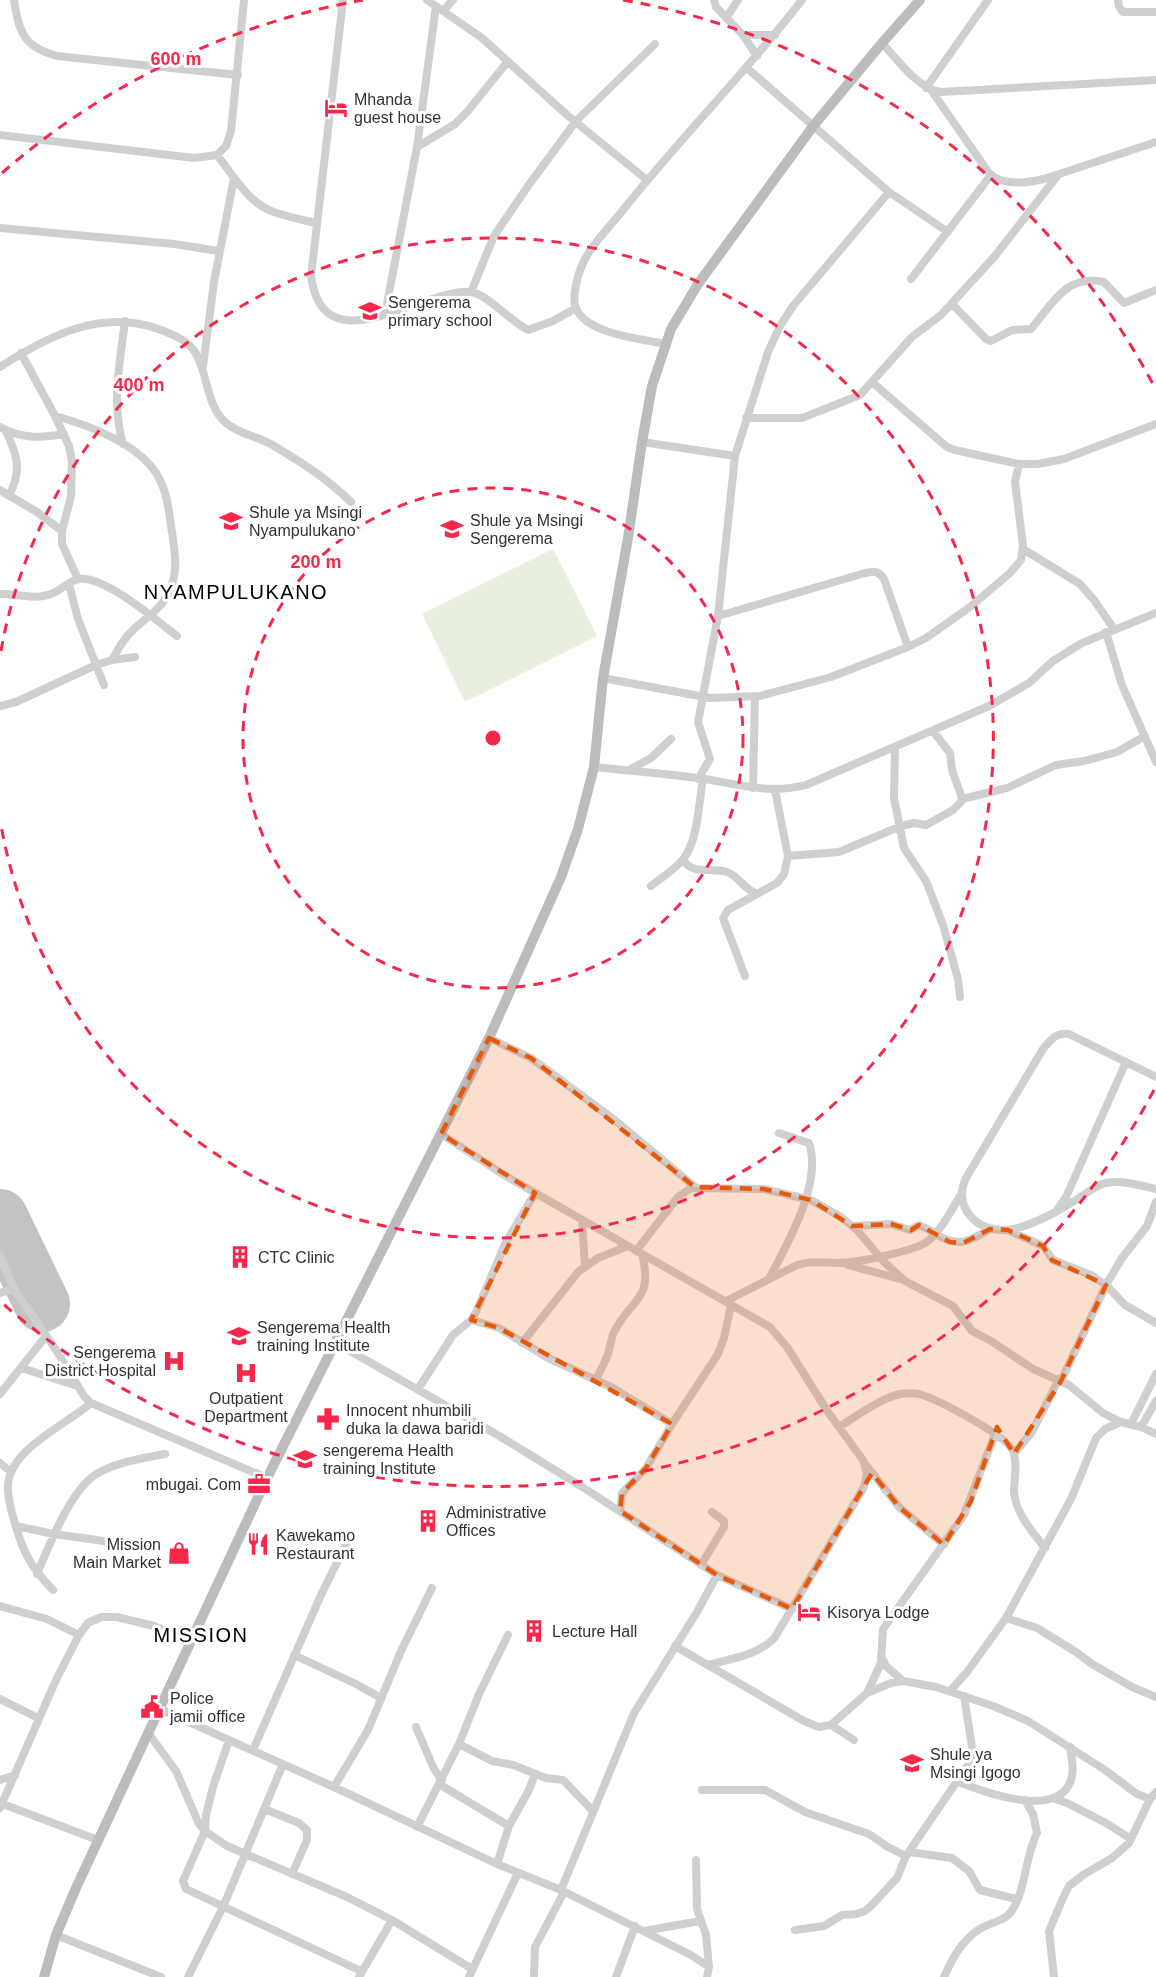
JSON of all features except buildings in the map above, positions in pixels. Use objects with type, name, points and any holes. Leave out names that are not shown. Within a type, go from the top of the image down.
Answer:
[{"type":"main road","points":[[44,1977],[56,1935],[190,1641],[267,1478],[489,1038],[561,877],[578,829],[594,766],[603,678],[628,538],[642,442],[652,386],[671,329],[698,284],[814,125],[921,0]]},
{"type":"street","points":[[14,0],[17,22],[24,36],[31,46],[43,52],[57,56],[238,75]]},
{"type":"street","points":[[0,135],[194,158],[217,155],[226,146],[231,131],[244,0]]},
{"type":"street","points":[[343,0],[311,276],[313,290],[322,306],[345,321],[365,320],[442,296],[471,292],[487,299],[528,330],[553,321],[576,308]]},
{"type":"street","points":[[427,0],[477,34],[647,180]]},
{"type":"street","points":[[439,8],[453,0]]},
{"type":"street","points":[[714,0],[716,7],[743,34],[757,56]]},
{"type":"street","points":[[726,18],[738,0]]},
{"type":"street","points":[[666,344],[605,332],[589,323],[576,308],[575,290],[585,258],[647,180],[747,68],[802,0]]},
{"type":"street","points":[[928,89],[988,0]]},
{"type":"street","points":[[1118,0],[1123,12],[1156,12]]},
{"type":"street","points":[[385,314],[417,147],[439,8]]},
{"type":"street","points":[[743,34],[775,35]]},
{"type":"street","points":[[882,43],[928,89],[991,175],[1001,181],[1034,182],[1156,142]]},
{"type":"street","points":[[471,292],[494,236],[576,121],[655,44]]},
{"type":"street","points":[[417,147],[461,118],[508,61]]},
{"type":"street","points":[[747,68],[889,192],[948,232]]},
{"type":"street","points":[[928,89],[948,93],[1156,80]]},
{"type":"street","points":[[217,155],[252,198],[272,212],[316,223]]},
{"type":"street","points":[[911,279],[991,175]]},
{"type":"street","points":[[746,418],[791,420],[810,416],[860,395],[912,337],[952,304],[995,256],[1058,175]]},
{"type":"street","points":[[203,367],[219,251],[234,178]]},
{"type":"street","points":[[651,886],[683,860],[687,853],[694,832],[701,779],[710,759],[698,722],[718,616],[735,456],[768,352],[780,326],[794,306],[889,192]]},
{"type":"street","points":[[0,228],[174,244],[219,251]]},
{"type":"street","points":[[952,304],[986,339],[991,341],[1009,331],[1030,329],[1054,299],[1078,283],[1104,282],[1124,303],[1156,290]]},
{"type":"street","points":[[123,444],[119,430],[117,389],[125,321]]},
{"type":"street","points":[[0,367],[21,353],[74,328],[125,321],[145,324],[181,338],[193,349],[203,367],[211,397],[223,421],[234,429],[273,445],[306,465],[331,483],[351,502]]},
{"type":"street","points":[[21,353],[64,434],[72,461],[71,496],[62,531],[62,544],[78,579]]},
{"type":"street","points":[[873,383],[947,447],[1019,464],[1038,465],[1064,459],[1156,424]]},
{"type":"street","points":[[55,416],[86,425],[123,444],[153,467],[166,496],[176,563],[174,582],[166,598],[131,631],[112,660]]},
{"type":"street","points":[[3,429],[33,438],[64,434]]},
{"type":"street","points":[[3,429],[17,456],[16,482],[9,496]]},
{"type":"street","points":[[642,442],[735,456]]},
{"type":"street","points":[[603,678],[704,697],[755,697],[789,690],[831,677],[908,647],[944,626],[1010,573],[1021,560],[1023,549],[1015,482],[1019,464]]},
{"type":"street","points":[[0,490],[37,512],[62,531]]},
{"type":"street","points":[[1023,549],[1080,584],[1095,600],[1110,631],[1122,685],[1156,762]]},
{"type":"street","points":[[718,616],[874,572],[881,574],[884,579],[908,647]]},
{"type":"street","points":[[0,594],[43,596],[78,579],[104,584],[177,636]]},
{"type":"street","points":[[69,584],[78,619],[104,685]]},
{"type":"street","points":[[594,766],[775,790],[806,785],[933,731],[1017,690],[1029,683],[1059,657],[1110,631],[1156,613]]},
{"type":"street","points":[[0,706],[16,702],[96,665],[135,657]]},
{"type":"street","points":[[753,788],[755,697]]},
{"type":"street","points":[[933,731],[950,753],[952,770],[962,799]]},
{"type":"street","points":[[788,856],[847,850],[901,826],[915,823],[928,824],[953,810],[962,799],[1006,788],[1056,765],[1117,753],[1144,736]]},
{"type":"street","points":[[628,770],[651,758],[665,742],[671,739]]},
{"type":"street","points":[[895,747],[894,798],[904,848],[925,876],[943,925],[958,979],[960,997]]},
{"type":"street","points":[[745,976],[723,918],[728,910],[781,878],[788,856],[775,790]]},
{"type":"street","points":[[683,860],[691,868],[730,873],[745,888],[757,894]]},
{"type":"street","points":[[838,1263],[879,1257],[916,1247],[924,1244],[935,1234],[960,1196],[966,1178],[1043,1049],[1054,1037],[1064,1033],[1070,1034],[1156,1077]]},
{"type":"street","points":[[489,1038],[531,1058],[616,1121],[695,1187]]},
{"type":"street","points":[[1056,1211],[1066,1197],[1126,1062]]},
{"type":"street","points":[[769,1279],[807,1199],[811,1173],[809,1143],[778,1132]]},
{"type":"street","points":[[441,1134],[504,1175],[729,1303],[775,1332],[893,1500],[944,1545]]},
{"type":"street","points":[[960,1196],[966,1209],[982,1226],[1008,1230],[1040,1220],[1105,1184],[1133,1184],[1156,1189]]},
{"type":"street","points":[[639,1253],[685,1190],[695,1187],[764,1189],[807,1199],[841,1217],[905,1281]]},
{"type":"street","points":[[418,1389],[453,1335],[471,1320],[505,1244],[535,1193]]},
{"type":"street","points":[[1014,1454],[1032,1432],[1106,1285],[1122,1258],[1147,1226],[1156,1202]]},
{"type":"street","points":[[582,1220],[585,1266]]},
{"type":"street","points":[[852,1226],[891,1224],[910,1230],[918,1225],[950,1242],[963,1243],[990,1229]]},
{"type":"street","points":[[1008,1230],[1043,1246],[1053,1260],[1091,1275],[1106,1285],[1125,1305],[1156,1323]]},
{"type":"street","points":[[522,1343],[585,1266],[628,1246]]},
{"type":"street","points":[[596,1380],[607,1358],[613,1334],[638,1301],[644,1287],[647,1273],[639,1253]]},
{"type":"street","points":[[0,1256],[14,1289],[77,1386],[91,1403],[267,1478]]},
{"type":"street","points":[[729,1303],[769,1279],[808,1261],[838,1263],[863,1268],[905,1281],[953,1306],[972,1331],[1033,1369],[1060,1380],[1102,1413],[1121,1422],[1141,1426],[1156,1434]]},
{"type":"street","points":[[0,1293],[14,1289]]},
{"type":"street","points":[[620,1511],[622,1494],[646,1468],[718,1354],[724,1338],[729,1303]]},
{"type":"street","points":[[471,1320],[499,1328],[522,1343],[596,1380],[672,1424]]},
{"type":"street","points":[[0,1394],[46,1336]]},
{"type":"street","points":[[336,1343],[501,1437],[717,1575],[792,1609]]},
{"type":"street","points":[[22,1368],[77,1386]]},
{"type":"street","points":[[1131,1424],[1156,1374]]},
{"type":"street","points":[[839,1426],[893,1396],[911,1393],[948,1407],[995,1434],[1009,1444],[1014,1454],[1016,1505],[1045,1548]]},
{"type":"street","points":[[1141,1426],[1156,1401]]},
{"type":"street","points":[[53,1590],[37,1574],[24,1554],[8,1488],[10,1471],[34,1444],[91,1403]]},
{"type":"street","points":[[950,1691],[973,1664],[1006,1618],[1071,1499],[1096,1438],[1105,1429],[1121,1422]]},
{"type":"street","points":[[867,1693],[881,1663],[883,1629],[944,1545],[971,1501],[995,1434]]},
{"type":"street","points":[[37,1574],[54,1534],[73,1500],[95,1474],[109,1467],[165,1454]]},
{"type":"street","points":[[708,1665],[765,1647],[775,1637],[864,1487],[867,1473],[863,1460]]},
{"type":"street","points":[[0,1463],[10,1471]]},
{"type":"street","points":[[701,1565],[724,1527],[724,1521],[712,1512]]},
{"type":"street","points":[[16,1526],[125,1544]]},
{"type":"street","points":[[253,1750],[294,1655],[350,1536]]},
{"type":"street","points":[[534,1975],[535,1947],[562,1891],[634,1713],[717,1575]]},
{"type":"street","points":[[334,1787],[368,1730],[401,1651],[432,1588]]},
{"type":"street","points":[[0,1606],[47,1619],[79,1635]]},
{"type":"street","points":[[98,1840],[1,1805],[38,1718],[79,1635],[88,1623],[101,1617],[117,1617],[154,1626],[190,1641]]},
{"type":"street","points":[[1006,1618],[1037,1628],[1102,1670],[1156,1698]]},
{"type":"street","points":[[417,1827],[459,1744],[478,1694],[508,1635]]},
{"type":"street","points":[[675,1646],[804,1721],[819,1727],[831,1725],[867,1693],[891,1683],[903,1681],[950,1691],[1028,1721],[1137,1794],[1150,1799]]},
{"type":"street","points":[[881,1654],[886,1666],[903,1681]]},
{"type":"street","points":[[294,1655],[381,1698]]},
{"type":"street","points":[[795,1930],[824,1926],[842,1915],[865,1911],[897,1878],[907,1854],[968,1765],[973,1753],[964,1696]]},
{"type":"street","points":[[0,1699],[38,1718]]},
{"type":"street","points":[[160,1709],[334,1787],[497,1864],[562,1891],[644,1930],[709,1967]]},
{"type":"street","points":[[831,1725],[854,1740]]},
{"type":"street","points":[[416,1727],[440,1782],[509,1826]]},
{"type":"street","points":[[149,1734],[176,1771],[192,1811],[205,1831],[227,1846],[347,1897],[392,1920],[470,1973],[518,1873]]},
{"type":"street","points":[[229,1740],[213,1787],[205,1831],[183,1881],[186,1888],[360,1974],[392,1920]]},
{"type":"street","points":[[459,1744],[484,1758],[513,1765],[546,1778],[563,1780],[593,1811]]},
{"type":"street","points":[[1053,1798],[1067,1787],[1071,1777],[1073,1768],[1070,1747]]},
{"type":"street","points":[[188,1977],[223,1907],[283,1764]]},
{"type":"street","points":[[497,1864],[509,1826],[535,1774]]},
{"type":"street","points":[[0,1779],[15,1775]]},
{"type":"street","points":[[956,1781],[1002,1797],[1025,1800],[1053,1798],[1106,1823],[1131,1839]]},
{"type":"street","points":[[702,1790],[765,1790],[805,1812],[869,1834],[888,1848],[907,1854],[952,1858],[969,1871],[980,1890],[1016,1899]]},
{"type":"street","points":[[1054,1977],[1049,1931],[1069,1886],[1112,1858],[1131,1839],[1150,1799],[1156,1792]]},
{"type":"street","points":[[944,1977],[961,1946],[981,1929],[1004,1920],[1013,1909],[1037,1833],[1033,1814],[1025,1800]]},
{"type":"street","points":[[1033,1814],[1040,1800]]},
{"type":"street","points":[[264,1809],[299,1823],[308,1830],[307,1840],[292,1874]]},
{"type":"street","points":[[696,1860],[697,1909],[706,1935],[709,1967],[707,1977]]},
{"type":"street","points":[[644,1930],[700,1921]]},
{"type":"street","points":[[616,1977],[635,1926]]},
{"type":"street","points":[[56,1935],[161,1977]]},
{"type":"street","points":[[193,1967],[195,1977]]},
{"type":"highlighted area","points":[[489,1038],[531,1058],[695,1187],[764,1189],[811,1200],[852,1226],[891,1224],[911,1230],[919,1225],[950,1242],[963,1243],[990,1229],[1008,1230],[1043,1246],[1052,1260],[1106,1285],[1061,1381],[1014,1454],[997,1427],[971,1501],[944,1545],[899,1507],[872,1473],[792,1609],[717,1575],[620,1511],[622,1493],[646,1468],[672,1424],[499,1328],[471,1320],[535,1193],[441,1134]]},
{"type":"green space","points":[[553,549],[597,636],[465,702],[422,614]]},
{"type":"runway","points":[[0,1217],[42,1304]]},
{"type":"place","name":"Mhanda guest house","points":[[336,108]]},
{"type":"place","name":"Sengerema primary school","points":[[370,311]]},
{"type":"place","name":"Shule ya Msingi Nyampulukano","points":[[231,521]]},
{"type":"place","name":"Shule ya Msingi Sengerema","points":[[452,529]]},
{"type":"place","name":"CTC Clinic","points":[[240,1257]]},
{"type":"place","name":"Sengerema Health training Institute","points":[[239,1336]]},
{"type":"place","name":"Sengerema District Hospital","points":[[174,1361]]},
{"type":"place","name":"Outpatient Department","points":[[246,1373]]},
{"type":"place","name":"Innocent nhumbili duka la dawa baridi","points":[[328,1419]]},
{"type":"place","name":"sengerema Health training Institute","points":[[305,1459]]},
{"type":"place","name":"mbugai. Com","points":[[259,1484]]},
{"type":"place","name":"Administrative Offices","points":[[428,1521]]},
{"type":"place","name":"Kawekamo Restaurant","points":[[258,1544]]},
{"type":"place","name":"Mission Main Market","points":[[179,1553]]},
{"type":"place","name":"Kisorya Lodge","points":[[809,1612]]},
{"type":"place","name":"Lecture Hall","points":[[534,1631]]},
{"type":"place","name":"Police jamii office","points":[[152,1707]]},
{"type":"place","name":"Shule ya Msingi Igogo","points":[[912,1763]]},
{"type":"district","name":"NYAMPULUKANO","points":[[236,592]]},
{"type":"district","name":"MISSION","points":[[201,1635]]}]
